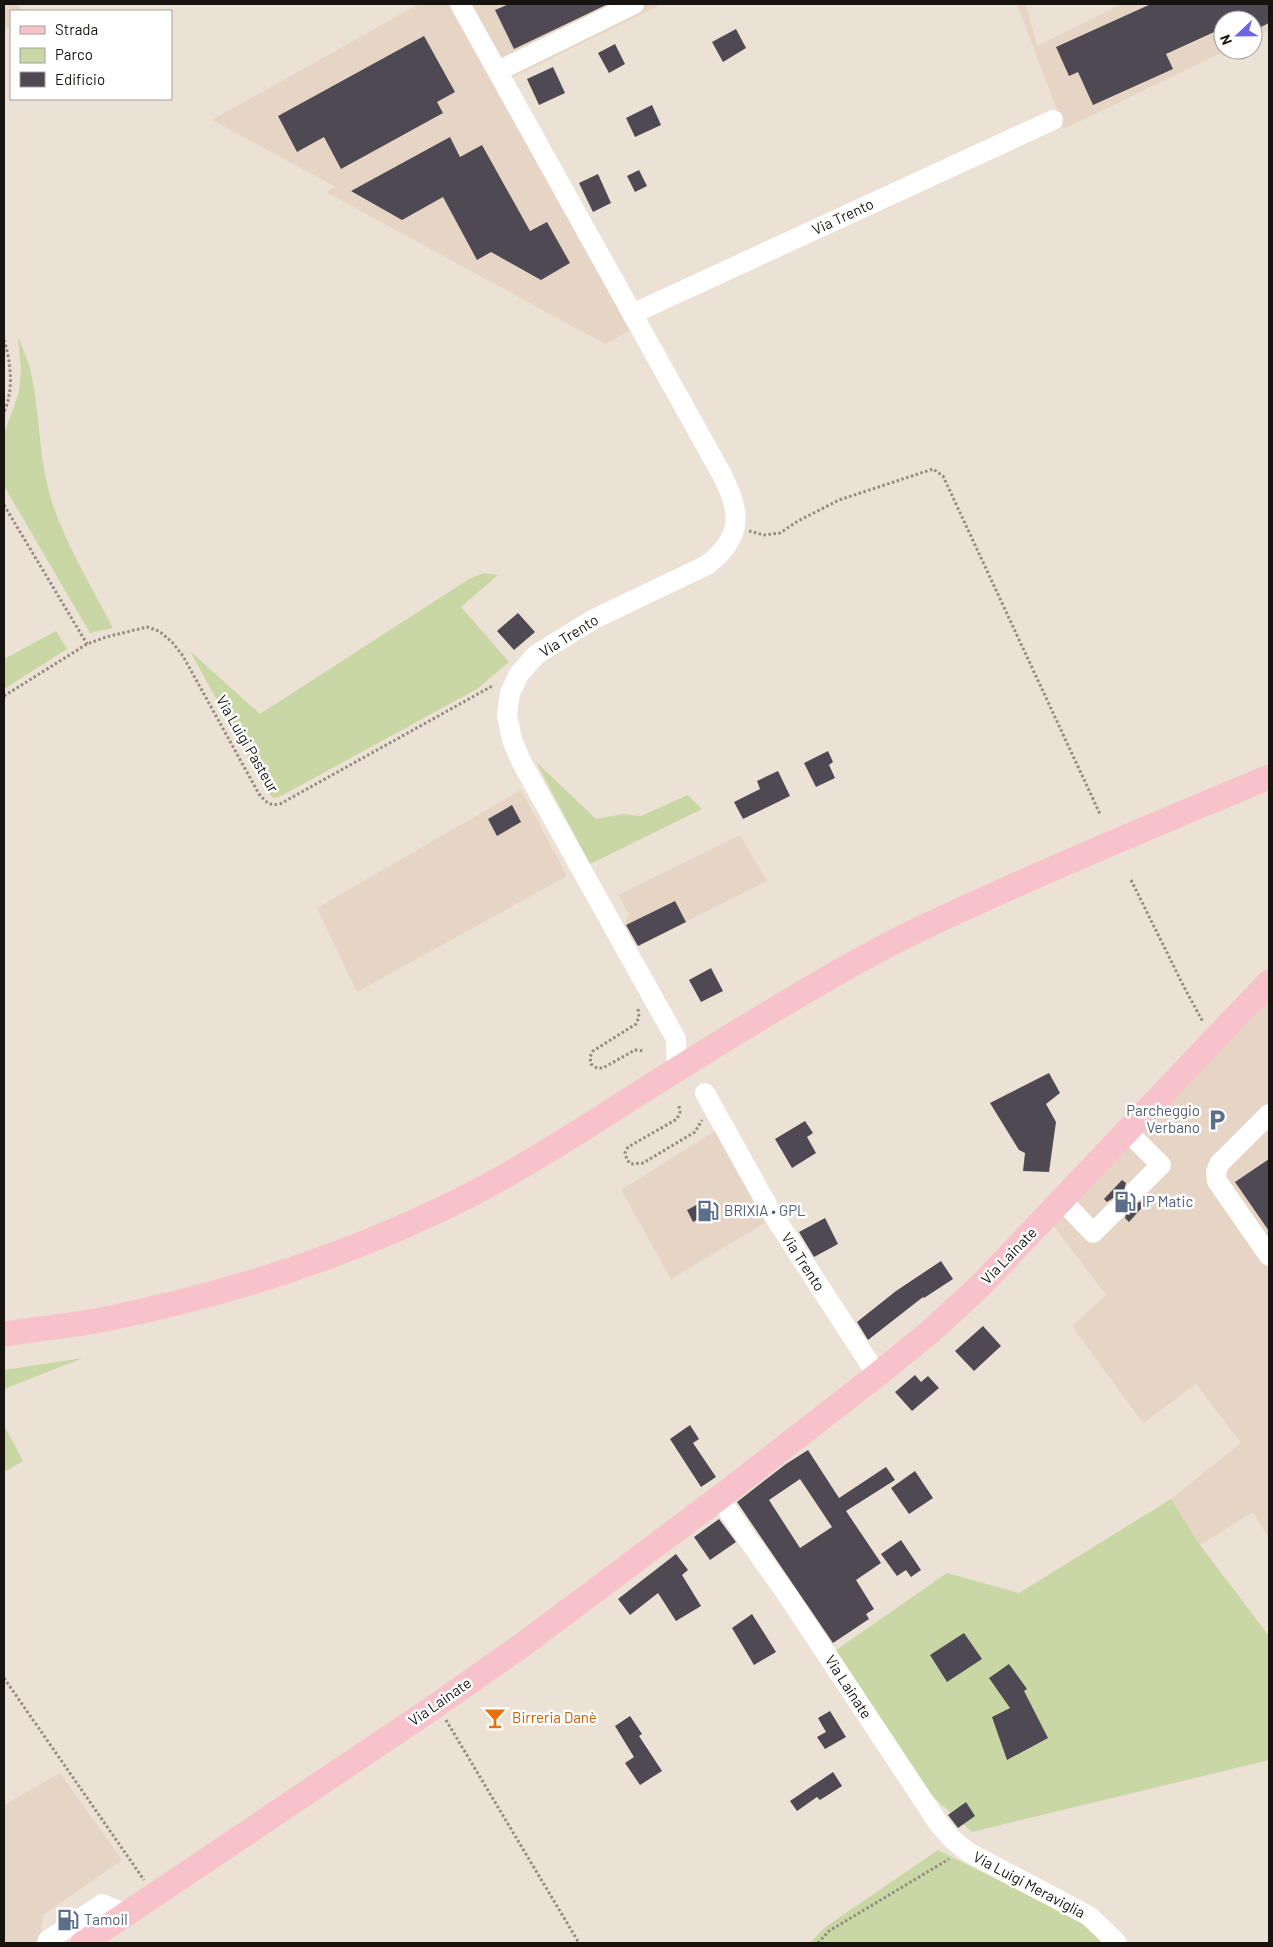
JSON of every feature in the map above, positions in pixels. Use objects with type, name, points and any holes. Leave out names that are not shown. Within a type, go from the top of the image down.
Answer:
[{"type":"main road","points":[[4,1334],[97,1320],[200,1298],[298,1268],[377,1238],[434,1213],[550,1150],[677,1069],[861,959],[935,921],[1113,842],[1269,777]]},
{"type":"main road","name":"Via Lainate","points":[[83,1943],[437,1705],[525,1643],[719,1498],[877,1375],[930,1332],[981,1285],[1269,982]]},
{"type":"street","name":"Via Trento","points":[[460,4],[730,490],[734,501],[735,524],[732,538],[720,555],[707,565],[594,619],[561,637],[537,654],[519,674],[510,693],[507,715],[512,740],[522,763],[676,1040]]},
{"type":"street","points":[[498,71],[634,4]]},
{"type":"street","name":"Via Trento","points":[[632,314],[1053,120]]},
{"type":"street","points":[[676,1040],[702,1054]]},
{"type":"street","points":[[676,1040],[677,1069]]},
{"type":"street","name":"Via Trento","points":[[705,1093],[775,1218],[877,1375]]},
{"type":"street","points":[[1269,1114],[1219,1164],[1216,1172],[1216,1181],[1269,1256]]},
{"type":"street","points":[[1128,1132],[1161,1165],[1135,1191]]},
{"type":"street","points":[[1062,1200],[1093,1233],[1116,1210]]},
{"type":"street","name":"Via Lainate","points":[[719,1498],[790,1599],[916,1793],[939,1824],[964,1849]]},
{"type":"street","name":"Via Luigi Meraviglia","points":[[964,1849],[1089,1916],[1117,1943]]},
{"type":"street","points":[[47,1943],[48,1940],[102,1904],[126,1914]]},
{"type":"path","points":[[4,340],[11,375],[4,412]]},
{"type":"path","points":[[735,524],[751,532],[764,535],[780,533],[798,521],[839,500],[933,469],[943,476],[1100,814]]},
{"type":"path","points":[[4,505],[87,644]]},
{"type":"path","name":"Via Luigi Pasteur","points":[[4,696],[87,644],[146,627],[159,631],[172,642],[183,656],[259,794],[272,806],[280,804],[494,685],[519,674]]},
{"type":"path","points":[[1131,880],[1184,987],[1214,1041]]},
{"type":"path","points":[[634,1003],[639,1017],[636,1024],[593,1051],[590,1056],[591,1064],[597,1068],[603,1068],[635,1050],[644,1051]]},
{"type":"path","points":[[679,1106],[680,1112],[677,1119],[628,1147],[625,1153],[627,1160],[631,1164],[643,1163],[694,1132],[704,1118],[715,1111]]},
{"type":"path","points":[[4,1678],[155,1895]]},
{"type":"path","points":[[437,1705],[579,1943]]},
{"type":"path","points":[[818,1943],[829,1931],[964,1849]]},
{"type":"shaded area","points":[[4,4],[18,4],[21,10],[10,10],[10,27],[4,30]]},
{"type":"shaded area","points":[[419,4],[662,4],[495,86],[630,331],[605,344],[326,192],[336,187],[212,120]]},
{"type":"shaded area","points":[[1017,4],[1026,4],[1037,46],[1122,4],[1269,4],[1269,30],[1263,33],[1263,10],[1213,10],[1213,57],[1064,129]]},
{"type":"shaded area","points":[[521,790],[567,876],[357,992],[317,908]]},
{"type":"shaded area","points":[[740,835],[767,881],[637,946],[625,925],[629,914],[618,895]]},
{"type":"shaded area","points":[[1269,997],[1269,1538],[1253,1512],[1200,1545],[1171,1499],[1241,1443],[1196,1384],[1143,1423],[1072,1326],[1106,1295],[1051,1222]]},
{"type":"shaded area","points":[[715,1131],[768,1221],[671,1279],[621,1190]]},
{"type":"shaded area","points":[[60,1773],[122,1860],[43,1915],[39,1943],[4,1943],[4,1805]]},
{"type":"green space","points":[[18,337],[29,365],[37,407],[43,465],[57,516],[74,555],[113,628],[90,633],[4,486],[4,434],[19,392],[21,371]]},
{"type":"green space","points":[[484,573],[498,575],[461,607],[509,662],[477,689],[281,796],[273,798],[266,790],[190,651],[260,714],[469,579]]},
{"type":"green space","points":[[56,631],[67,649],[4,689],[4,659]]},
{"type":"green space","points":[[536,762],[596,819],[624,814],[641,816],[688,795],[702,809],[590,864]]},
{"type":"green space","points":[[83,1358],[4,1389],[4,1370]]},
{"type":"green space","points":[[4,1425],[23,1461],[4,1472]]},
{"type":"green space","points":[[1171,1499],[1200,1545],[1269,1636],[1269,1760],[972,1832],[930,1794],[832,1653],[947,1573],[1019,1593]]},
{"type":"green space","points":[[938,1850],[1083,1923],[1102,1943],[810,1943],[824,1928]]},
{"type":"building","points":[[509,4],[608,4],[514,49],[495,10]]},
{"type":"building","points":[[1151,4],[1269,4],[1269,23],[1263,26],[1263,10],[1213,10],[1213,33],[1166,54],[1173,69],[1093,105],[1078,72],[1069,76],[1056,47]]},
{"type":"building","points":[[736,29],[746,48],[723,62],[712,42]]},
{"type":"building","points":[[424,36],[455,92],[437,102],[443,113],[341,169],[324,137],[297,152],[278,116]]},
{"type":"building","points":[[615,44],[625,64],[609,73],[598,53]]},
{"type":"building","points":[[553,67],[565,93],[539,105],[527,79]]},
{"type":"building","points":[[652,105],[661,125],[635,137],[626,118]]},
{"type":"building","points":[[450,137],[460,157],[482,145],[530,231],[547,222],[570,263],[541,280],[491,252],[477,260],[443,197],[402,220],[351,191]]},
{"type":"building","points":[[639,170],[647,186],[635,192],[627,176]]},
{"type":"building","points":[[598,174],[611,203],[593,212],[579,183]]},
{"type":"building","points":[[518,613],[535,632],[514,650],[497,631]]},
{"type":"building","points":[[828,751],[833,762],[829,765],[835,778],[816,787],[804,763]]},
{"type":"building","points":[[778,771],[790,796],[743,819],[734,802],[760,789],[757,781]]},
{"type":"building","points":[[512,805],[521,822],[497,836],[488,819]]},
{"type":"building","points":[[675,901],[686,922],[638,946],[626,925]]},
{"type":"building","points":[[711,968],[723,991],[701,1002],[689,980]]},
{"type":"building","points":[[1049,1073],[1060,1093],[1046,1104],[1056,1122],[1049,1172],[1023,1171],[1025,1153],[1019,1150],[990,1103]]},
{"type":"building","points":[[805,1121],[813,1133],[807,1137],[816,1153],[792,1168],[775,1139]]},
{"type":"building","points":[[1269,1159],[1269,1231],[1235,1182]]},
{"type":"building","points":[[1122,1180],[1126,1183],[1123,1194],[1127,1200],[1138,1203],[1144,1199],[1147,1202],[1129,1222],[1125,1218],[1128,1207],[1124,1201],[1113,1198],[1107,1202],[1104,1199]]},
{"type":"building","points":[[702,1202],[708,1214],[693,1222],[687,1210]]},
{"type":"building","points":[[825,1218],[838,1244],[814,1257],[799,1232]]},
{"type":"building","points":[[941,1261],[953,1279],[923,1297],[868,1340],[857,1322],[896,1291]]},
{"type":"building","points":[[983,1326],[1001,1346],[974,1371],[955,1351]]},
{"type":"building","points":[[915,1375],[921,1382],[928,1376],[939,1388],[912,1411],[895,1392]]},
{"type":"building","points":[[690,1425],[699,1439],[693,1443],[716,1477],[701,1487],[670,1439]]},
{"type":"building","points":[[808,1450],[839,1498],[886,1467],[895,1480],[846,1511],[881,1563],[856,1580],[874,1609],[866,1614],[869,1619],[833,1643],[737,1502],[786,1464]],"holes":[[[800,1479],[832,1527],[800,1548],[769,1500]]]},
{"type":"building","points":[[915,1471],[933,1498],[909,1514],[891,1488]]},
{"type":"building","points":[[719,1519],[736,1542],[710,1560],[694,1537]]},
{"type":"building","points":[[901,1540],[921,1570],[911,1577],[906,1570],[897,1576],[881,1554]]},
{"type":"building","points":[[676,1554],[688,1570],[682,1575],[701,1606],[676,1621],[658,1593],[630,1615],[618,1599]]},
{"type":"building","points":[[752,1614],[776,1652],[754,1665],[732,1628]]},
{"type":"building","points":[[964,1633],[982,1659],[947,1682],[930,1655]]},
{"type":"building","points":[[1009,1664],[1027,1689],[1024,1691],[1048,1738],[1007,1760],[992,1717],[1010,1708],[989,1678]]},
{"type":"building","points":[[830,1711],[846,1737],[825,1749],[817,1737],[826,1732],[818,1718]]},
{"type":"building","points":[[630,1716],[642,1734],[639,1736],[662,1771],[640,1785],[625,1763],[634,1757],[615,1726]]},
{"type":"building","points":[[833,1772],[842,1786],[820,1800],[817,1797],[797,1811],[790,1801]]},
{"type":"building","points":[[966,1802],[975,1816],[958,1828],[948,1815]]},
{"type":"place","name":"Parcheggio Verbano","points":[[1217,1120]]},
{"type":"place","name":"IP Matic","points":[[1125,1202]]},
{"type":"place","name":"BRIXIA • GPL","points":[[708,1211]]},
{"type":"place","name":"Birreria Danè","points":[[495,1718]]},
{"type":"place","name":"Tamoil","points":[[68,1920]]}]
